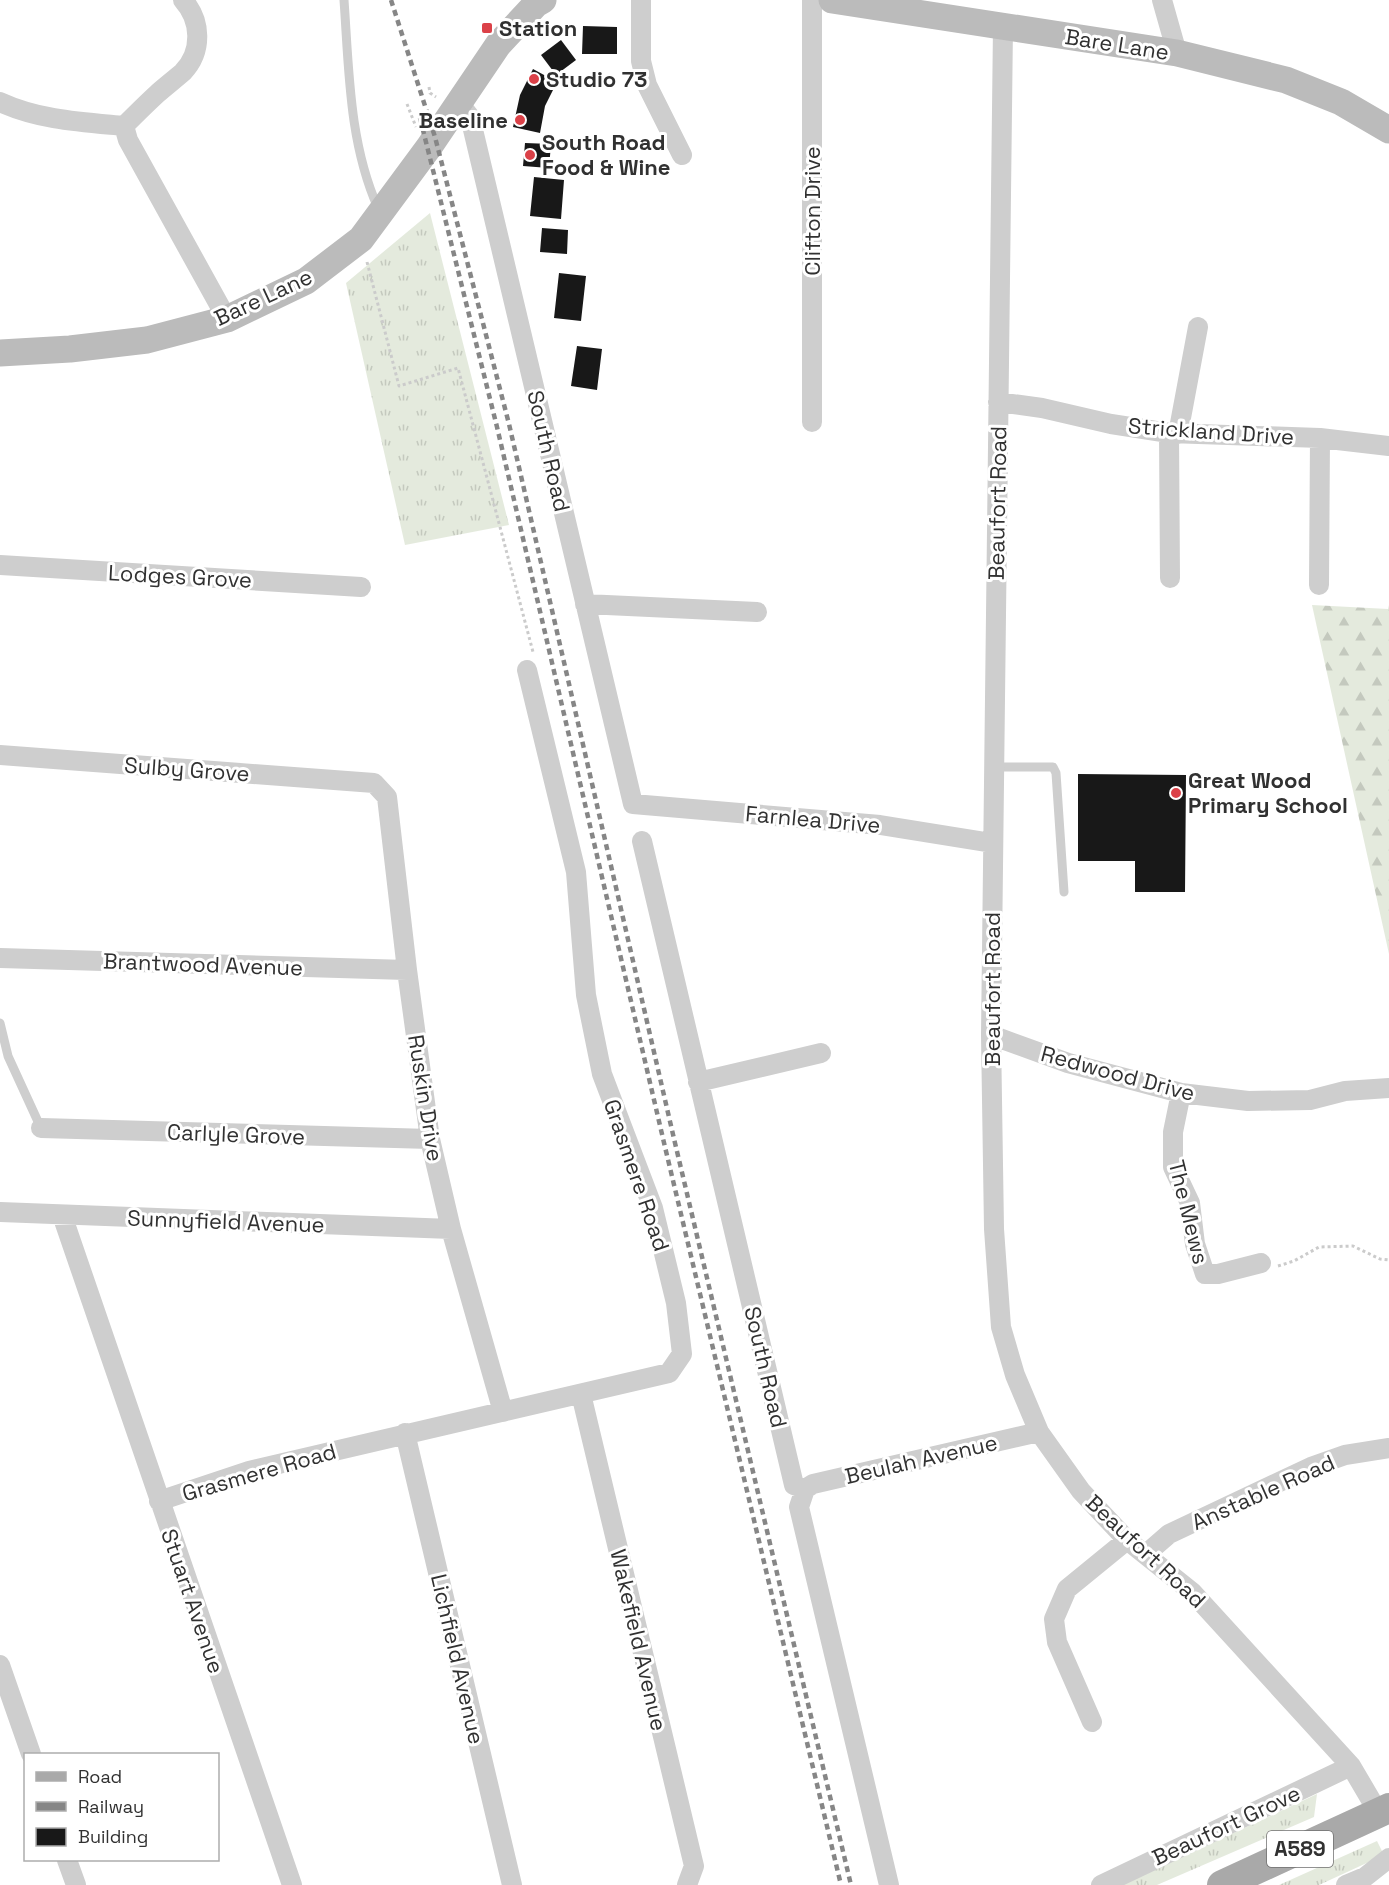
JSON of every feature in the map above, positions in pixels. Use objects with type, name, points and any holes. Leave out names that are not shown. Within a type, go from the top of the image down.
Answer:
[{"type":"main road","name":"Bare Lane","points":[[0,353],[70,350],[147,340],[227,319],[306,281],[361,239],[498,45],[536,4],[543,0]]},
{"type":"main road","name":"Bare Lane","points":[[832,0],[909,5],[1003,26],[1177,53],[1286,80],[1341,102],[1389,130]]},
{"type":"main road","name":"A589","points":[[1222,1885],[1383,1810]]},
{"type":"street","points":[[0,102],[47,118],[124,126],[184,70],[193,55],[198,38],[197,23],[190,8],[183,0]]},
{"type":"street","points":[[641,0],[641,62],[647,86],[682,155]]},
{"type":"street","name":"Clifton Drive","points":[[812,0],[812,422]]},
{"type":"street","points":[[1162,0],[1177,53]]},
{"type":"street","name":"Beaufort Road","points":[[1003,26],[991,1035],[994,1229],[1001,1327],[1015,1375],[1039,1432],[1081,1491],[1127,1540],[1192,1592],[1351,1766],[1383,1810]]},
{"type":"street","name":"South Road","points":[[459,102],[470,117],[633,804]]},
{"type":"street","points":[[124,126],[128,140],[227,319]]},
{"type":"street","points":[[1170,578],[1173,433],[1198,327]]},
{"type":"street","name":"Strickland Drive","points":[[998,402],[1042,408],[1111,424],[1173,433],[1320,438],[1389,446]]},
{"type":"street","points":[[1319,585],[1320,438]]},
{"type":"street","name":"Lodges Grove","points":[[0,565],[361,587]]},
{"type":"street","points":[[585,604],[757,612]]},
{"type":"street","name":"Grasmere Road","points":[[159,1501],[249,1471],[669,1373],[682,1354],[676,1303],[653,1208],[602,1074],[586,995],[576,872],[527,670]]},
{"type":"street","name":"Sulby Grove","points":[[0,755],[374,783]]},
{"type":"street","name":"Ruskin Drive","points":[[374,783],[387,797],[430,1139],[451,1229],[503,1412]]},
{"type":"street","name":"Farnlea Drive","points":[[633,804],[880,825],[992,843]]},
{"type":"street","name":"South Road","points":[[642,841],[794,1485],[805,1490]]},
{"type":"street","name":"Brantwood Avenue","points":[[0,958],[407,970]]},
{"type":"street","name":"Redwood Drive","points":[[991,1035],[1068,1063],[1181,1093],[1248,1101],[1310,1100],[1345,1091],[1389,1088]]},
{"type":"street","points":[[698,1082],[820,1053]]},
{"type":"street","name":"The Mews","points":[[1181,1093],[1173,1132],[1173,1167],[1190,1203],[1195,1244],[1205,1274],[1218,1274],[1261,1263]]},
{"type":"street","name":"Carlyle Grove","points":[[41,1128],[430,1139]]},
{"type":"street","name":"Sunnyfield Avenue","points":[[0,1212],[451,1229]]},
{"type":"street","name":"Stuart Avenue","points":[[62,1215],[292,1885]]},
{"type":"street","name":"Wakefield Avenue","points":[[581,1394],[694,1866],[687,1885]]},
{"type":"street","name":"Beulah Avenue","points":[[805,1490],[813,1484],[1039,1432]]},
{"type":"street","name":"Lichfield Avenue","points":[[405,1434],[512,1885]]},
{"type":"street","name":"Anstable Road","points":[[1146,1554],[1169,1534],[1311,1467],[1345,1455],[1387,1453]]},
{"type":"street","points":[[805,1490],[799,1507],[889,1885]]},
{"type":"street","points":[[1092,1722],[1057,1642],[1054,1619],[1067,1589],[1127,1540]]},
{"type":"street","points":[[0,1665],[30,1753]]},
{"type":"street","name":"Beaufort Grove","points":[[1101,1885],[1351,1766]]},
{"type":"street","points":[[1346,1885],[1365,1877],[1389,1858]]},
{"type":"street","points":[[67,1861],[76,1885]]},
{"type":"lane","points":[[344,0],[356,135],[367,184],[380,213]]},
{"type":"lane","points":[[994,767],[1053,767],[1056,773],[1064,892]]},
{"type":"lane","points":[[0,1023],[8,1056],[41,1128]]},
{"type":"path","points":[[361,239],[399,386],[458,369],[537,667],[527,670]]},
{"type":"path","points":[[1261,1263],[1273,1268],[1293,1261],[1319,1247],[1353,1246],[1380,1259],[1389,1260]]},
{"type":"green space","points":[[430,213],[509,525],[405,545],[346,283]]},
{"type":"green space","points":[[1312,605],[1388,609],[1389,605],[1389,954]]},
{"type":"green space","points":[[1317,1794],[1314,1817],[1157,1885],[1122,1885]]},
{"type":"green space","points":[[1377,1841],[1384,1855],[1319,1885],[1279,1885]]},
{"type":"building","points":[[583,26],[617,27],[617,54],[582,54]]},
{"type":"building","points":[[561,40],[576,60],[556,75],[541,55]]},
{"type":"building","points":[[533,69],[557,82],[545,106],[540,133],[513,127],[520,95]]},
{"type":"building","points":[[525,143],[551,144],[549,168],[523,166]]},
{"type":"building","points":[[534,177],[564,180],[561,219],[530,216]]},
{"type":"building","points":[[542,228],[568,230],[567,254],[540,252]]},
{"type":"building","points":[[559,273],[586,276],[581,321],[554,318]]},
{"type":"building","points":[[577,346],[602,349],[597,390],[571,386]]},
{"type":"building","points":[[1078,774],[1186,775],[1185,892],[1135,892],[1135,861],[1078,861]]},
{"type":"railway","points":[[391,0],[435,137],[509,424],[675,1143],[851,1885]]},
{"type":"railway","points":[[420,118],[497,427],[665,1147],[841,1885]]},
{"type":"place","name":"Station","points":[[487,28]]},
{"type":"place","name":"Studio 73","points":[[534,79]]},
{"type":"place","name":"Baseline","points":[[520,120]]},
{"type":"place","name":"South Road Food & Wine","points":[[530,155]]},
{"type":"place","name":"Great Wood Primary School","points":[[1176,793]]}]
